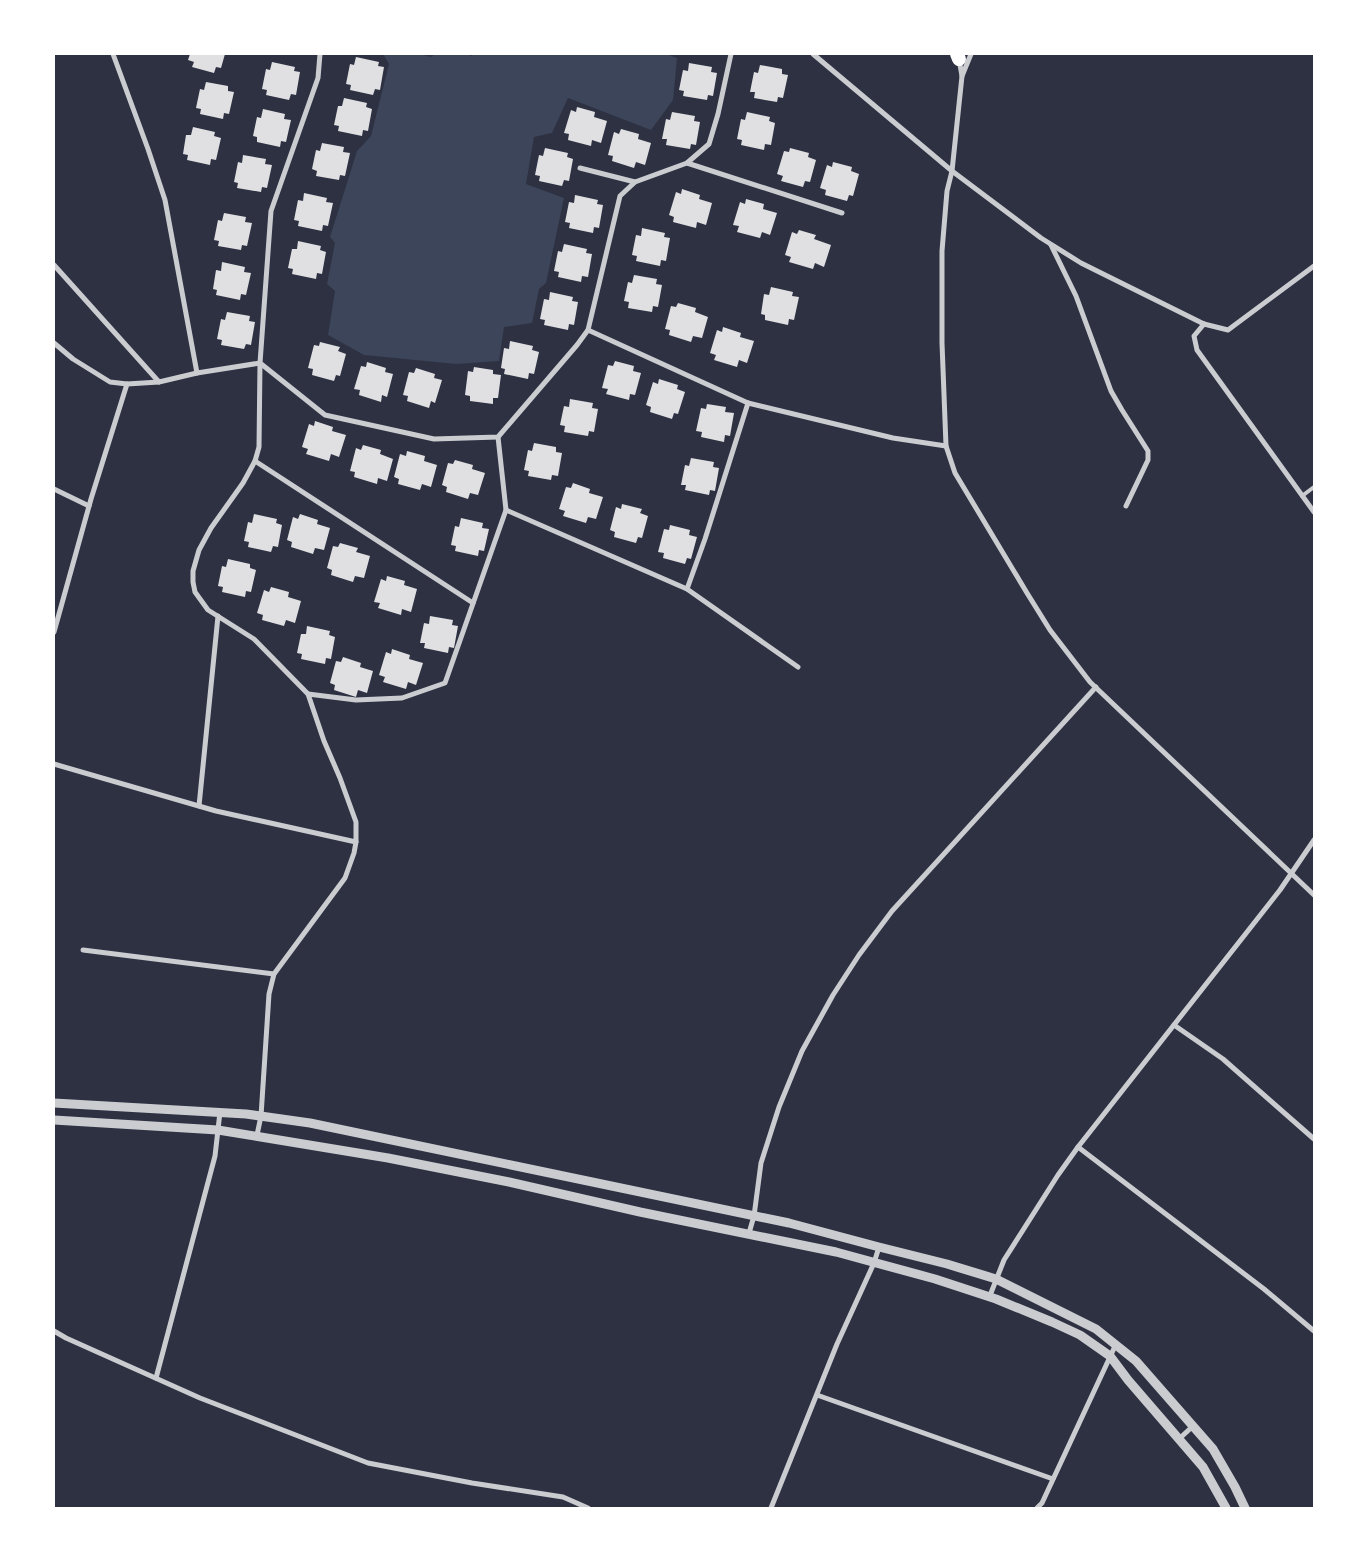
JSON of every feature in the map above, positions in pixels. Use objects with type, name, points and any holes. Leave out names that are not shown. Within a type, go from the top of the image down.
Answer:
[{"type":"street","points":[[113,54],[166,200],[197,373]]},
{"type":"street","points":[[257,1135],[261,1116],[269,994],[274,974],[345,878],[354,853],[356,822],[324,741],[308,694],[254,639],[208,610],[196,592],[193,582],[193,571],[199,550],[211,528],[243,483],[255,461],[259,447],[260,362],[270,211],[318,78],[320,54]]},
{"type":"street","points":[[308,694],[356,700],[402,698],[445,683],[506,510],[498,437],[588,330],[620,196],[635,182],[687,163],[708,144],[718,114],[731,54]]},
{"type":"street","points":[[813,54],[952,171],[1051,244],[1081,263],[1204,324],[1228,330],[1314,266]]},
{"type":"street","points":[[962,76],[964,55]]},
{"type":"street","points":[[964,55],[952,171],[947,191],[942,251],[942,343],[946,446],[955,473],[1050,630],[1096,687],[1314,895]]},
{"type":"street","points":[[687,163],[842,213]]},
{"type":"street","points":[[580,168],[635,182]]},
{"type":"street","points":[[1051,244],[1076,296],[1111,391],[1148,450],[1148,460],[1126,506]]},
{"type":"street","points":[[54,265],[159,382]]},
{"type":"street","points":[[1204,324],[1194,336],[1197,350],[1314,512]]},
{"type":"street","points":[[588,330],[748,402],[893,438],[946,446]]},
{"type":"street","points":[[54,343],[72,359],[110,382],[127,384],[159,382],[260,362],[325,415],[434,439],[498,437]]},
{"type":"street","points":[[54,632],[89,506],[127,384]]},
{"type":"street","points":[[687,589],[705,540],[748,402]]},
{"type":"street","points":[[255,461],[473,603]]},
{"type":"street","points":[[54,489],[89,506]]},
{"type":"street","points":[[506,510],[687,589],[798,667]]},
{"type":"street","points":[[199,806],[218,616]]},
{"type":"street","points":[[750,1233],[761,1163],[779,1107],[802,1051],[833,995],[892,911],[1096,687]]},
{"type":"street","points":[[54,764],[199,806],[356,842]]},
{"type":"street","points":[[990,1298],[1004,1260],[1058,1175],[1092,1127],[1291,874],[1314,840]]},
{"type":"street","points":[[83,950],[274,974]]},
{"type":"street","points":[[1174,1025],[1223,1059],[1314,1139]]},
{"type":"street","points":[[54,1103],[220,1112],[310,1123],[789,1223],[947,1264],[996,1279],[1096,1329],[1136,1361],[1213,1449],[1245,1508]]},
{"type":"street","points":[[156,1378],[215,1156],[220,1112]]},
{"type":"street","points":[[54,1120],[218,1130],[416,1163],[640,1212],[836,1252],[935,1279],[1052,1322],[1080,1335],[1110,1356],[1203,1467],[1226,1508]]},
{"type":"street","points":[[1078,1147],[1264,1289],[1314,1331]]},
{"type":"street","points":[[771,1508],[879,1247]]},
{"type":"street","points":[[54,1331],[200,1398],[368,1463],[472,1483],[563,1497],[588,1508]]},
{"type":"street","points":[[1036,1508],[1042,1503],[1116,1344]]},
{"type":"street","points":[[817,1395],[1053,1478]]},
{"type":"street","points":[[1178,1439],[1193,1426]]},
{"type":"lane","points":[[1302,496],[1314,487]]},
{"type":"shaded area","points":[[383,54],[420,54],[431,57],[435,54],[465,54],[472,56],[472,54],[666,54],[677,58],[673,100],[651,130],[568,98],[552,133],[534,137],[526,184],[564,198],[546,283],[539,289],[532,323],[504,327],[499,361],[456,364],[364,355],[328,335],[335,291],[327,284],[335,243],[330,237],[357,151],[371,136],[389,64]]},
{"type":"building","points":[[190,54],[225,54],[221,68],[216,67],[214,73],[192,67],[194,62],[188,60]]},
{"type":"building","points":[[356,57],[379,62],[378,66],[384,67],[380,90],[375,89],[373,95],[350,90],[351,85],[346,84],[350,64],[354,65]]},
{"type":"building","points":[[272,62],[295,67],[294,71],[300,72],[296,95],[291,94],[289,100],[266,95],[267,90],[262,89],[266,69],[270,70]]},
{"type":"building","points":[[689,63],[712,67],[711,72],[717,73],[713,96],[708,95],[707,100],[683,96],[684,91],[679,90],[683,70],[688,71]]},
{"type":"building","points":[[760,65],[782,69],[782,74],[788,75],[783,98],[778,97],[777,102],[754,98],[755,92],[750,92],[754,72],[758,73]]},
{"type":"building","points":[[206,82],[228,86],[228,91],[234,92],[229,114],[224,113],[223,119],[200,114],[201,109],[196,108],[200,89],[204,90]]},
{"type":"building","points":[[344,98],[367,103],[366,107],[372,109],[368,131],[363,130],[362,136],[338,131],[339,126],[334,125],[338,106],[342,106]]},
{"type":"building","points":[[577,107],[595,112],[594,117],[607,121],[601,143],[592,140],[591,146],[568,140],[569,134],[564,133],[571,110],[576,112]]},
{"type":"building","points":[[263,109],[285,114],[284,119],[291,120],[286,142],[281,141],[280,147],[257,142],[257,137],[253,136],[257,117],[261,118]]},
{"type":"building","points":[[672,112],[695,116],[694,121],[700,122],[696,145],[691,144],[690,149],[666,145],[667,139],[662,139],[666,119],[670,120]]},
{"type":"building","points":[[747,112],[770,117],[769,121],[775,123],[771,145],[765,144],[764,150],[741,145],[742,140],[737,139],[741,119],[745,120]]},
{"type":"building","points":[[193,127],[215,132],[214,136],[221,138],[216,160],[211,159],[210,165],[187,160],[188,155],[183,154],[186,135],[191,135]]},
{"type":"building","points":[[621,129],[639,134],[638,139],[651,143],[645,165],[636,162],[634,168],[612,161],[613,156],[608,155],[614,132],[619,134]]},
{"type":"building","points":[[322,143],[344,147],[343,152],[350,153],[345,176],[340,175],[339,180],[316,176],[317,171],[312,169],[316,150],[320,151]]},
{"type":"building","points":[[545,148],[568,153],[567,157],[573,159],[569,181],[564,180],[562,186],[539,181],[540,176],[535,175],[539,155],[543,156]]},
{"type":"building","points":[[790,148],[809,153],[808,157],[816,160],[810,182],[805,181],[803,187],[781,181],[783,176],[777,174],[784,151],[789,152]]},
{"type":"building","points":[[243,155],[266,159],[265,164],[272,165],[267,188],[262,187],[261,192],[237,188],[238,183],[234,182],[238,162],[242,163]]},
{"type":"building","points":[[833,162],[852,167],[851,171],[859,174],[853,196],[849,195],[847,201],[825,195],[826,190],[820,188],[827,165],[832,167]]},
{"type":"building","points":[[682,189],[700,195],[699,199],[712,203],[706,225],[697,222],[696,228],[673,222],[674,217],[669,215],[676,192],[681,194]]},
{"type":"building","points":[[304,193],[327,198],[326,202],[333,203],[328,226],[323,225],[322,231],[298,226],[299,221],[294,220],[298,200],[303,201]]},
{"type":"building","points":[[575,195],[598,200],[597,204],[603,205],[599,228],[594,227],[593,233],[569,228],[570,223],[565,222],[569,202],[574,203]]},
{"type":"building","points":[[746,199],[764,204],[763,209],[777,213],[770,235],[762,232],[760,238],[737,232],[739,226],[733,225],[740,202],[745,204]]},
{"type":"building","points":[[224,213],[246,217],[245,222],[252,223],[247,246],[242,245],[241,250],[218,246],[219,241],[214,240],[218,220],[222,221]]},
{"type":"building","points":[[642,228],[665,233],[664,237],[670,238],[666,261],[661,260],[660,266],[636,261],[637,256],[632,255],[636,235],[641,236]]},
{"type":"building","points":[[799,230],[816,235],[814,239],[831,245],[824,267],[815,263],[813,269],[789,262],[791,257],[785,255],[792,232],[797,234]]},
{"type":"building","points":[[298,241],[321,246],[320,250],[326,252],[322,274],[317,273],[316,279],[292,274],[293,269],[288,268],[292,249],[297,249]]},
{"type":"building","points":[[564,244],[587,249],[586,253],[592,254],[588,277],[582,276],[581,282],[558,277],[559,272],[554,271],[558,251],[562,252]]},
{"type":"building","points":[[222,262],[245,267],[244,272],[251,273],[246,295],[241,294],[240,300],[216,295],[217,290],[213,289],[216,270],[221,271]]},
{"type":"building","points":[[634,275],[657,279],[656,284],[662,285],[658,307],[653,306],[652,312],[628,308],[629,302],[624,301],[628,282],[632,283]]},
{"type":"building","points":[[771,287],[793,292],[792,296],[799,297],[794,320],[789,319],[788,325],[765,320],[765,315],[761,314],[764,294],[769,295]]},
{"type":"building","points":[[550,292],[573,297],[572,301],[578,302],[574,325],[569,324],[568,330],[544,325],[545,320],[540,319],[544,299],[549,300]]},
{"type":"building","points":[[678,303],[696,308],[695,312],[708,317],[702,338],[693,336],[691,342],[669,335],[670,330],[665,329],[671,306],[676,307]]},
{"type":"building","points":[[227,312],[250,316],[249,321],[255,322],[251,345],[246,344],[244,349],[221,345],[222,340],[217,339],[221,319],[225,320]]},
{"type":"building","points":[[723,327],[741,333],[740,337],[754,341],[747,363],[739,360],[737,367],[714,360],[716,355],[710,353],[717,330],[722,332]]},
{"type":"building","points":[[510,341],[533,346],[532,350],[539,352],[534,374],[529,373],[528,379],[504,374],[505,369],[501,368],[504,348],[509,349]]},
{"type":"building","points":[[320,342],[340,347],[338,351],[346,354],[340,376],[336,375],[334,381],[312,375],[313,369],[308,368],[314,345],[319,346]]},
{"type":"building","points":[[615,361],[634,366],[633,371],[641,373],[635,395],[630,394],[629,400],[606,394],[608,389],[602,388],[608,365],[613,366]]},
{"type":"building","points":[[367,362],[386,368],[385,372],[393,374],[387,397],[382,395],[381,402],[359,395],[360,390],[354,389],[361,366],[366,367]]},
{"type":"building","points":[[474,367],[493,370],[493,374],[501,375],[498,398],[493,398],[493,404],[470,401],[470,396],[465,395],[468,371],[473,372]]},
{"type":"building","points":[[416,368],[435,374],[434,378],[442,380],[435,403],[431,401],[429,408],[407,401],[408,396],[403,395],[409,372],[414,373]]},
{"type":"building","points":[[659,379],[678,385],[677,389],[685,392],[678,414],[674,413],[672,419],[650,412],[651,407],[646,405],[653,382],[658,384]]},
{"type":"building","points":[[570,399],[593,403],[592,408],[598,409],[594,432],[589,431],[588,436],[564,432],[565,426],[560,425],[564,406],[569,407]]},
{"type":"building","points":[[707,404],[726,407],[725,412],[734,413],[730,436],[725,435],[724,442],[701,437],[702,432],[696,431],[701,408],[706,409]]},
{"type":"building","points":[[315,421],[333,427],[332,431],[346,435],[339,457],[331,454],[329,461],[306,454],[308,449],[302,447],[309,424],[314,426]]},
{"type":"building","points":[[534,443],[556,447],[556,452],[562,453],[558,476],[552,475],[551,480],[528,476],[529,471],[524,470],[528,450],[532,451]]},
{"type":"building","points":[[363,445],[381,450],[380,454],[393,459],[387,481],[378,478],[377,484],[354,477],[355,472],[350,471],[356,448],[361,450]]},
{"type":"building","points":[[407,451],[425,456],[424,461],[437,465],[431,487],[422,484],[420,490],[398,484],[399,479],[394,477],[400,454],[406,456]]},
{"type":"building","points":[[691,458],[714,462],[713,467],[719,468],[715,491],[710,490],[709,495],[685,490],[686,485],[681,485],[685,465],[689,466]]},
{"type":"building","points":[[455,460],[473,465],[472,469],[485,473],[478,495],[470,493],[468,499],[446,492],[447,487],[442,485],[448,463],[453,464]]},
{"type":"building","points":[[573,483],[590,489],[589,493],[603,497],[596,519],[588,517],[586,523],[563,516],[565,511],[559,509],[566,487],[571,488]]},
{"type":"building","points":[[622,504],[642,509],[640,513],[648,516],[642,538],[638,537],[636,543],[614,537],[615,532],[610,530],[616,507],[621,509]]},
{"type":"building","points":[[254,514],[277,519],[276,523],[282,525],[278,547],[273,546],[271,552],[248,547],[249,542],[244,541],[248,522],[252,523]]},
{"type":"building","points":[[300,514],[318,520],[317,524],[330,528],[324,550],[315,548],[313,554],[291,547],[292,542],[287,540],[293,517],[298,519]]},
{"type":"building","points":[[461,518],[483,523],[482,528],[489,529],[484,551],[479,550],[478,556],[455,551],[456,546],[451,545],[455,526],[459,527]]},
{"type":"building","points":[[670,525],[690,530],[689,535],[697,537],[691,559],[687,558],[685,564],[663,558],[664,553],[658,552],[664,529],[669,530]]},
{"type":"building","points":[[340,543],[358,548],[356,552],[370,556],[364,578],[355,576],[353,582],[331,575],[332,570],[327,568],[333,546],[338,547]]},
{"type":"building","points":[[228,559],[250,564],[250,568],[256,570],[251,592],[246,591],[245,597],[222,592],[223,587],[218,586],[222,566],[226,567]]},
{"type":"building","points":[[387,576],[405,581],[404,585],[417,589],[411,612],[402,609],[401,615],[378,608],[380,603],[374,602],[381,579],[386,581]]},
{"type":"building","points":[[271,587],[289,592],[288,597],[301,601],[295,623],[286,620],[284,626],[262,620],[263,615],[257,613],[264,590],[269,592]]},
{"type":"building","points":[[430,616],[453,620],[452,625],[458,626],[454,648],[449,647],[448,653],[424,648],[425,643],[420,643],[424,623],[429,624]]},
{"type":"building","points":[[307,626],[330,631],[329,635],[335,637],[331,659],[326,658],[325,664],[301,659],[302,654],[297,653],[301,634],[306,634]]},
{"type":"building","points":[[392,649],[410,655],[409,659],[423,663],[416,685],[408,682],[406,689],[383,682],[385,677],[379,675],[386,652],[391,654]]},
{"type":"building","points":[[343,657],[361,663],[360,667],[373,671],[367,693],[358,690],[356,697],[334,690],[335,685],[330,683],[336,661],[341,662]]}]
